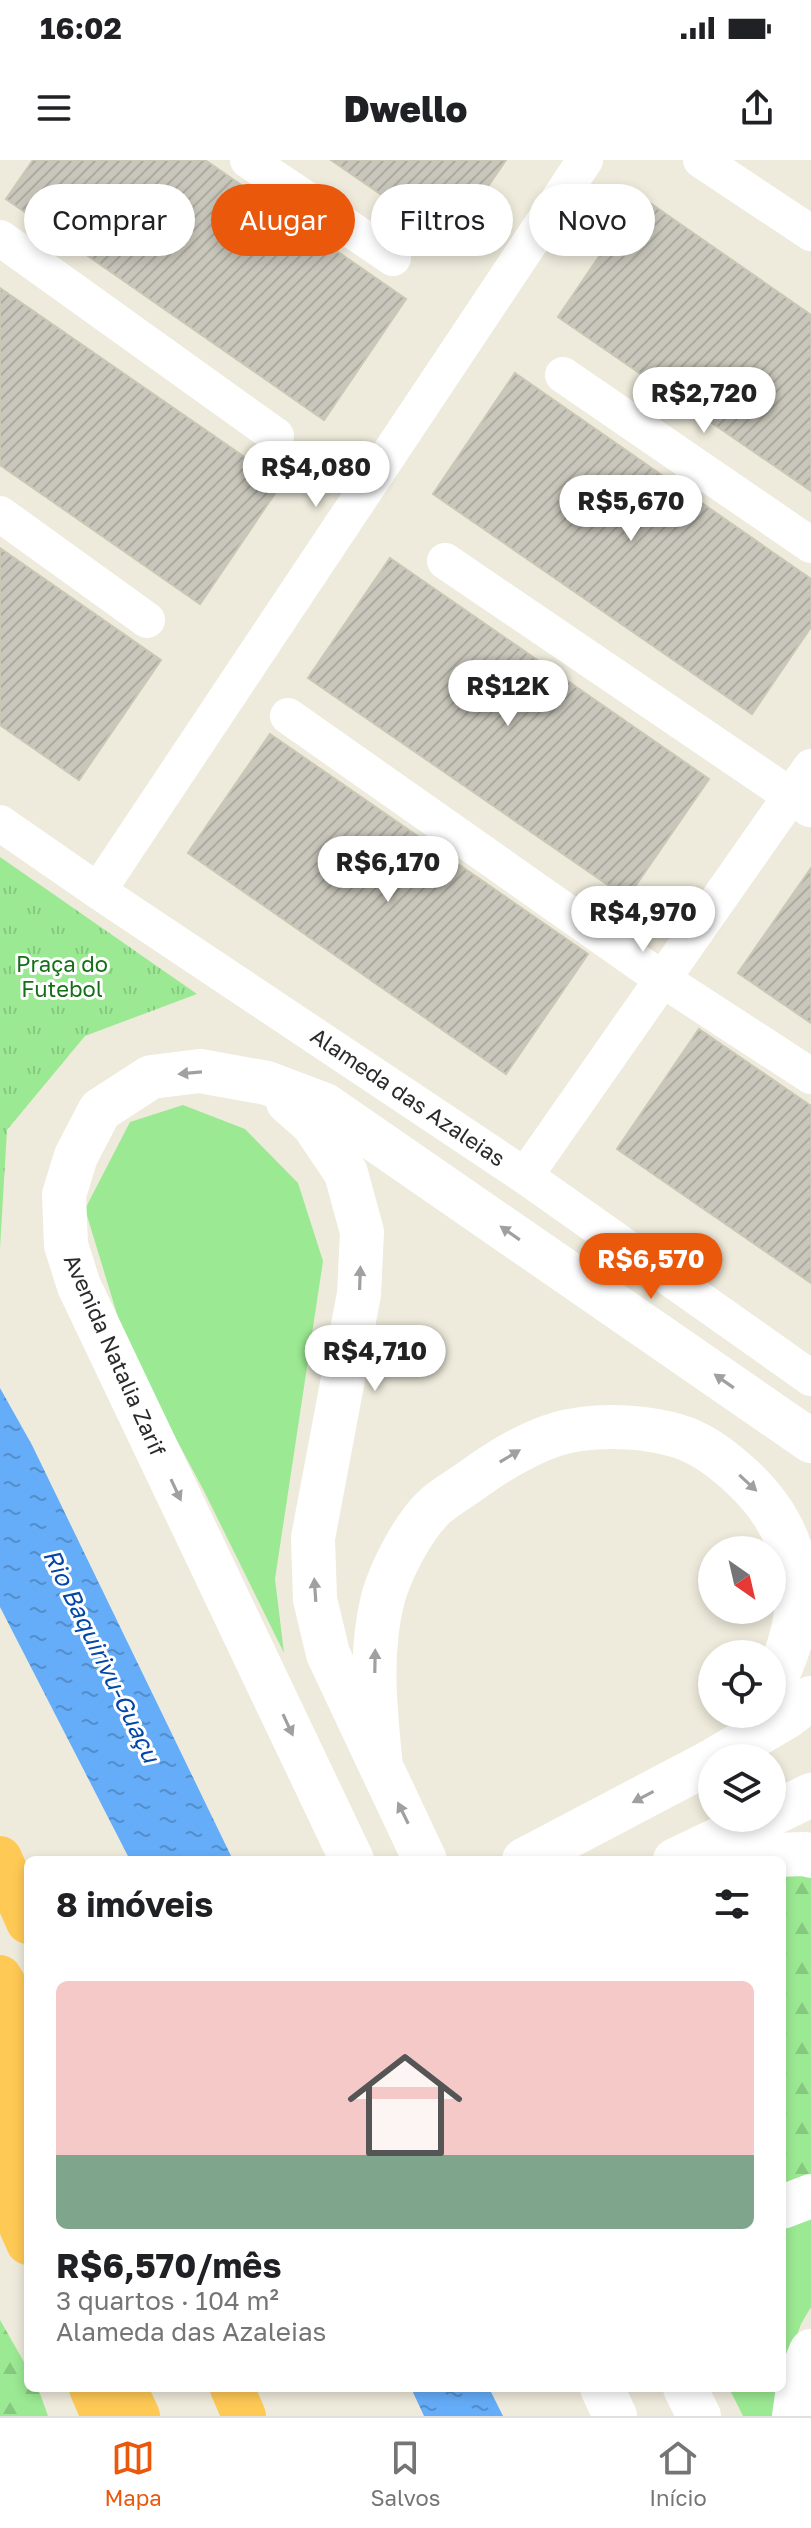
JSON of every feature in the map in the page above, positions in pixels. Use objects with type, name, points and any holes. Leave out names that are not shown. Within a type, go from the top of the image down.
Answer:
[{"type":"highway","points":[[0,1858],[24,1913]]},
{"type":"highway","points":[[0,1977],[24,2022]]},
{"type":"highway","points":[[0,2033],[24,2087]]},
{"type":"highway","points":[[0,2110],[24,2164]]},
{"type":"highway","points":[[0,2179],[24,2234]]},
{"type":"highway","points":[[93,2392],[103,2416]]},
{"type":"highway","points":[[127,2392],[138,2416]]},
{"type":"highway","points":[[234,2392],[244,2416]]},
{"type":"main road","name":"Avenida Natalia Zarif","points":[[350,1856],[79,1286],[66,1245],[64,1195],[76,1156],[100,1110],[151,1077],[200,1071],[267,1083],[325,1105],[811,1441]]},
{"type":"main road","points":[[267,1083],[313,1124],[346,1173],[362,1232],[359,1294],[313,1538],[315,1599],[328,1654],[423,1856]]},
{"type":"main road","points":[[381,1767],[374,1698],[375,1643],[384,1596],[402,1551],[433,1508],[480,1474],[524,1447],[579,1429],[632,1428],[679,1436],[722,1458],[758,1492],[779,1522],[799,1566],[800,1613],[786,1663]]},
{"type":"main road","points":[[739,1744],[811,1698]]},
{"type":"main road","points":[[729,1744],[742,1728]]},
{"type":"main road","points":[[532,1856],[698,1768]]},
{"type":"main road","points":[[786,1807],[811,1795]]},
{"type":"main road","points":[[683,1856],[734,1832]]},
{"type":"main road","points":[[751,1856],[811,1856]]},
{"type":"main road","points":[[0,2139],[24,2124]]},
{"type":"main road","points":[[786,2205],[811,2196]]},
{"type":"main road","points":[[0,2224],[24,2208]]},
{"type":"main road","points":[[794,2416],[799,2381],[811,2351]]},
{"type":"main road","points":[[604,2392],[615,2416]]},
{"type":"main road","points":[[687,2392],[699,2416]]},
{"type":"street","points":[[248,160],[393,258]]},
{"type":"street","points":[[98,891],[585,160]]},
{"type":"street","points":[[701,160],[811,233]]},
{"type":"street","points":[[0,238],[276,436]]},
{"type":"street","points":[[563,375],[811,545]]},
{"type":"street","points":[[0,514],[147,620]]},
{"type":"street","points":[[445,561],[801,803]]},
{"type":"street","points":[[288,716],[662,979],[811,1076]]},
{"type":"street","points":[[525,1176],[662,979],[801,803],[811,767]]},
{"type":"street","name":"Alameda das Azaleias","points":[[0,823],[525,1176],[811,1378]]},
{"type":"green space","name":"Praça do Futebol","points":[[0,857],[197,994],[85,1036],[7,1130],[0,1248]]},
{"type":"green space","points":[[183,1105],[245,1129],[298,1183],[323,1261],[275,1579],[284,1653],[204,1491],[127,1347],[85,1209],[130,1122]]},
{"type":"green space","points":[[789,1872],[811,1877],[811,2174],[786,2184],[786,1874]]},
{"type":"green space","points":[[811,2214],[811,2307],[801,2324],[786,2367],[786,2222]]},
{"type":"green space","points":[[0,2320],[24,2362],[24,2392],[39,2392],[48,2416],[0,2416]]},
{"type":"green space","points":[[731,2392],[782,2392],[781,2416],[743,2416]]},
{"type":"water","name":"Rio Baquirivu-Guaçu","points":[[0,1388],[32,1445],[231,1856],[128,1856],[0,1607]]},
{"type":"water","points":[[413,2392],[491,2392],[503,2416],[424,2416]]},
{"type":"building","points":[[33,160],[205,160],[240,184],[211,184],[211,256],[344,256],[406,299],[324,420],[88,256],[195,256],[195,184],[24,184],[24,212],[6,199]]},
{"type":"building","points":[[331,160],[506,160],[490,184],[371,184],[371,188]]},
{"type":"building","points":[[655,206],[811,315],[811,491],[558,317],[599,256],[655,256]]},
{"type":"building","points":[[0,288],[282,483],[200,604],[0,465]]},
{"type":"building","points":[[515,373],[811,579],[811,627],[752,714],[433,494]]},
{"type":"building","points":[[0,548],[161,660],[79,780],[0,725]]},
{"type":"building","points":[[390,558],[709,779],[627,898],[308,678]]},
{"type":"building","points":[[270,734],[588,954],[506,1074],[188,853]]},
{"type":"building","points":[[811,868],[811,1023],[738,973]]},
{"type":"building","points":[[699,1029],[811,1106],[811,1283],[617,1149]]}]
